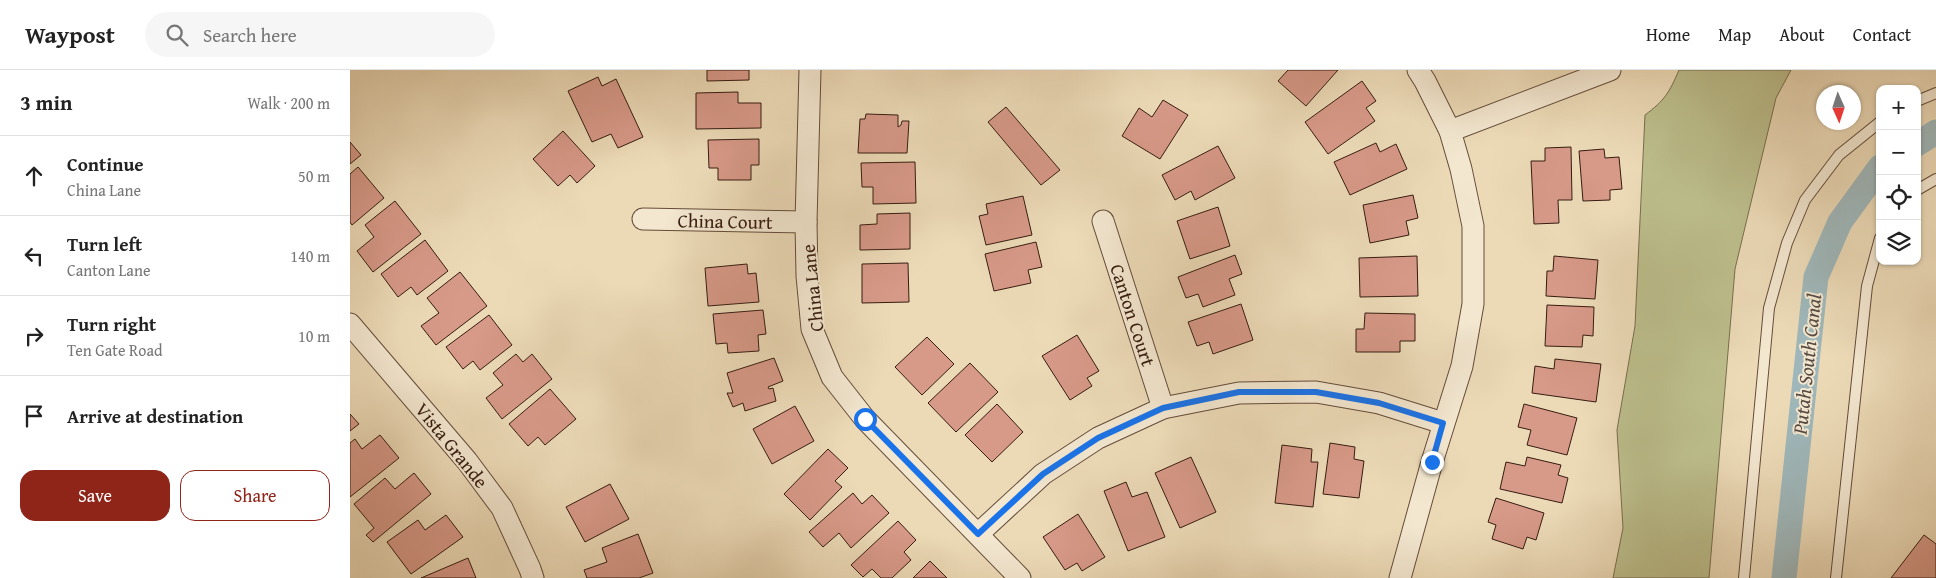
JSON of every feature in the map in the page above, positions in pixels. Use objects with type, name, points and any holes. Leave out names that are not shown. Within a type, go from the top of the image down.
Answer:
[{"type":"street","name":"China Lane","points":[[810,70],[806,222],[807,276],[812,329],[832,377],[865,419],[1020,578]]},
{"type":"street","points":[[1400,578],[1443,423],[1462,366],[1473,304],[1473,226],[1461,169],[1450,131],[1418,70]]},
{"type":"street","points":[[1450,131],[1610,70]]},
{"type":"street","name":"China Court","points":[[644,219],[806,222]]},
{"type":"street","name":"Canton Court","points":[[1103,221],[1163,408]]},
{"type":"street","name":"Vista Grande","points":[[350,324],[467,461],[502,508],[533,578]]},
{"type":"street","points":[[978,534],[1043,474],[1098,438],[1163,408],[1239,392],[1316,392],[1379,403],[1443,423]]},
{"type":"lane","points":[[1921,99],[1936,93]]},
{"type":"lane","points":[[1744,578],[1770,308],[1787,243],[1805,200],[1839,155],[1876,125]]},
{"type":"lane","points":[[1921,188],[1936,179]]},
{"type":"lane","points":[[1836,578],[1867,286],[1876,253]]},
{"type":"green space","points":[[1679,70],[1791,70],[1776,98],[1735,269],[1709,578],[1613,578],[1623,528],[1617,430],[1635,326],[1645,115],[1666,96]]},
{"type":"building","points":[[707,70],[749,70],[749,80],[707,81]]},
{"type":"building","points":[[1288,70],[1338,70],[1306,106],[1278,81]]},
{"type":"building","points":[[598,77],[602,86],[616,79],[643,137],[618,148],[611,134],[592,142],[568,91]]},
{"type":"building","points":[[1362,81],[1376,101],[1366,108],[1375,121],[1328,154],[1305,122]]},
{"type":"building","points":[[738,92],[738,103],[761,103],[761,128],[696,129],[696,93]]},
{"type":"building","points":[[1163,100],[1188,115],[1160,159],[1122,136],[1139,108],[1152,117]]},
{"type":"building","points":[[1006,107],[1060,170],[1041,185],[988,122]]},
{"type":"building","points":[[866,114],[898,115],[898,127],[902,121],[909,121],[907,153],[858,153],[860,119],[865,119]]},
{"type":"building","points":[[563,131],[595,166],[577,183],[570,175],[558,186],[533,159]]},
{"type":"building","points":[[759,139],[759,165],[751,165],[751,180],[718,180],[718,168],[709,168],[708,140]]},
{"type":"building","points":[[350,142],[361,155],[350,164]]},
{"type":"building","points":[[1376,143],[1380,152],[1396,144],[1407,169],[1350,195],[1334,162]]},
{"type":"building","points":[[1218,146],[1235,178],[1195,200],[1191,191],[1175,200],[1162,175]]},
{"type":"building","points":[[1571,147],[1572,200],[1558,200],[1559,223],[1534,224],[1531,161],[1545,161],[1545,148]]},
{"type":"building","points":[[1604,149],[1605,158],[1619,157],[1622,189],[1610,190],[1610,200],[1583,201],[1579,151]]},
{"type":"building","points":[[915,162],[916,203],[873,204],[873,187],[862,187],[861,163]]},
{"type":"building","points":[[358,167],[384,198],[352,225],[350,222],[350,174]]},
{"type":"building","points":[[1413,195],[1418,218],[1406,221],[1409,235],[1370,243],[1363,205]]},
{"type":"building","points":[[1023,196],[1032,235],[986,245],[979,216],[988,214],[986,204]]},
{"type":"building","points":[[395,201],[421,234],[373,272],[357,251],[374,237],[365,225]]},
{"type":"building","points":[[1218,207],[1230,246],[1190,259],[1177,221]]},
{"type":"building","points":[[910,213],[910,249],[860,250],[860,225],[877,224],[877,214]]},
{"type":"building","points":[[425,240],[448,271],[417,295],[411,287],[398,297],[381,274]]},
{"type":"building","points":[[1036,242],[1042,267],[1028,270],[1031,283],[994,291],[985,254]]},
{"type":"building","points":[[1235,255],[1242,274],[1229,279],[1235,295],[1203,307],[1198,294],[1186,298],[1178,277]]},
{"type":"building","points":[[1417,256],[1418,296],[1360,297],[1359,258]]},
{"type":"building","points":[[1554,256],[1598,260],[1595,299],[1546,296],[1547,271],[1553,271]]},
{"type":"building","points":[[908,263],[909,302],[862,303],[862,264]]},
{"type":"building","points":[[747,264],[748,274],[756,273],[759,302],[708,306],[705,268]]},
{"type":"building","points":[[460,272],[487,306],[436,345],[421,326],[439,313],[427,298]]},
{"type":"building","points":[[1241,304],[1253,340],[1213,354],[1209,342],[1197,346],[1188,322]]},
{"type":"building","points":[[1547,305],[1594,307],[1593,336],[1583,335],[1582,347],[1545,346]]},
{"type":"building","points":[[763,310],[766,334],[758,335],[759,351],[728,353],[727,343],[716,344],[713,314]]},
{"type":"building","points":[[1365,313],[1415,314],[1415,341],[1400,341],[1400,352],[1356,352],[1356,329],[1364,329]]},
{"type":"building","points":[[489,315],[512,345],[480,370],[473,361],[463,369],[446,347]]},
{"type":"building","points":[[1077,335],[1099,371],[1087,378],[1092,386],[1070,400],[1042,356]]},
{"type":"building","points":[[927,337],[954,364],[922,395],[895,367]]},
{"type":"building","points":[[516,354],[523,362],[532,354],[552,379],[502,419],[486,398],[503,385],[493,373]]},
{"type":"building","points":[[774,358],[783,381],[768,387],[769,389],[773,388],[776,401],[745,411],[743,403],[733,407],[727,393],[733,393],[727,373]]},
{"type":"building","points":[[1555,359],[1601,364],[1596,402],[1532,393],[1535,366],[1554,369]]},
{"type":"building","points":[[970,363],[998,392],[956,432],[928,403]]},
{"type":"building","points":[[550,389],[576,419],[545,445],[538,437],[528,446],[509,424]]},
{"type":"building","points":[[997,404],[1023,432],[992,462],[965,435]]},
{"type":"building","points":[[1524,404],[1577,418],[1567,455],[1527,445],[1531,430],[1518,427]]},
{"type":"building","points":[[795,406],[814,441],[772,464],[753,429]]},
{"type":"building","points":[[350,414],[359,424],[350,431]]},
{"type":"building","points":[[380,435],[399,458],[350,497],[350,443],[355,439],[362,449]]},
{"type":"building","points":[[1330,443],[1355,447],[1354,459],[1364,461],[1359,498],[1323,494]]},
{"type":"building","points":[[1282,445],[1312,449],[1311,462],[1318,462],[1313,507],[1275,503]]},
{"type":"building","points":[[828,449],[848,468],[835,481],[842,487],[810,520],[784,494]]},
{"type":"building","points":[[1191,457],[1216,512],[1180,528],[1155,473]]},
{"type":"building","points":[[1527,457],[1561,465],[1558,475],[1568,478],[1562,503],[1500,489],[1506,462],[1525,466]]},
{"type":"building","points":[[414,473],[431,494],[373,542],[366,535],[374,528],[354,504],[385,478],[395,489]]},
{"type":"building","points":[[1126,482],[1132,497],[1147,492],[1165,537],[1128,551],[1104,491]]},
{"type":"building","points":[[610,484],[629,519],[585,542],[566,507]]},
{"type":"building","points":[[853,493],[862,504],[872,495],[889,513],[851,548],[839,533],[823,547],[809,532]]},
{"type":"building","points":[[1496,498],[1544,513],[1536,540],[1527,537],[1523,549],[1492,539],[1496,525],[1488,522]]},
{"type":"building","points":[[1078,514],[1105,557],[1082,571],[1077,563],[1065,570],[1043,537]]},
{"type":"building","points":[[446,515],[463,537],[411,574],[387,542],[418,520],[425,530]]},
{"type":"building","points":[[898,521],[916,540],[904,552],[911,560],[892,578],[881,578],[872,569],[863,577],[851,565]]},
{"type":"building","points":[[638,534],[653,573],[639,578],[587,578],[584,570],[607,562],[602,548]]},
{"type":"building","points":[[1924,535],[1936,544],[1936,578],[1891,578]]},
{"type":"building","points":[[468,558],[476,578],[421,578]]},
{"type":"building","points":[[930,561],[947,578],[913,578]]},
{"type":"waterway","name":"Putah South Canal","points":[[1921,141],[1936,132]]},
{"type":"waterway","name":"Putah South Canal","points":[[1784,578],[1816,277],[1840,222],[1876,172]]},
{"type":"route","points":[[865,419],[978,534],[1043,474],[1098,438],[1163,408],[1239,392],[1316,392],[1379,403],[1443,423],[1432,462]]}]
